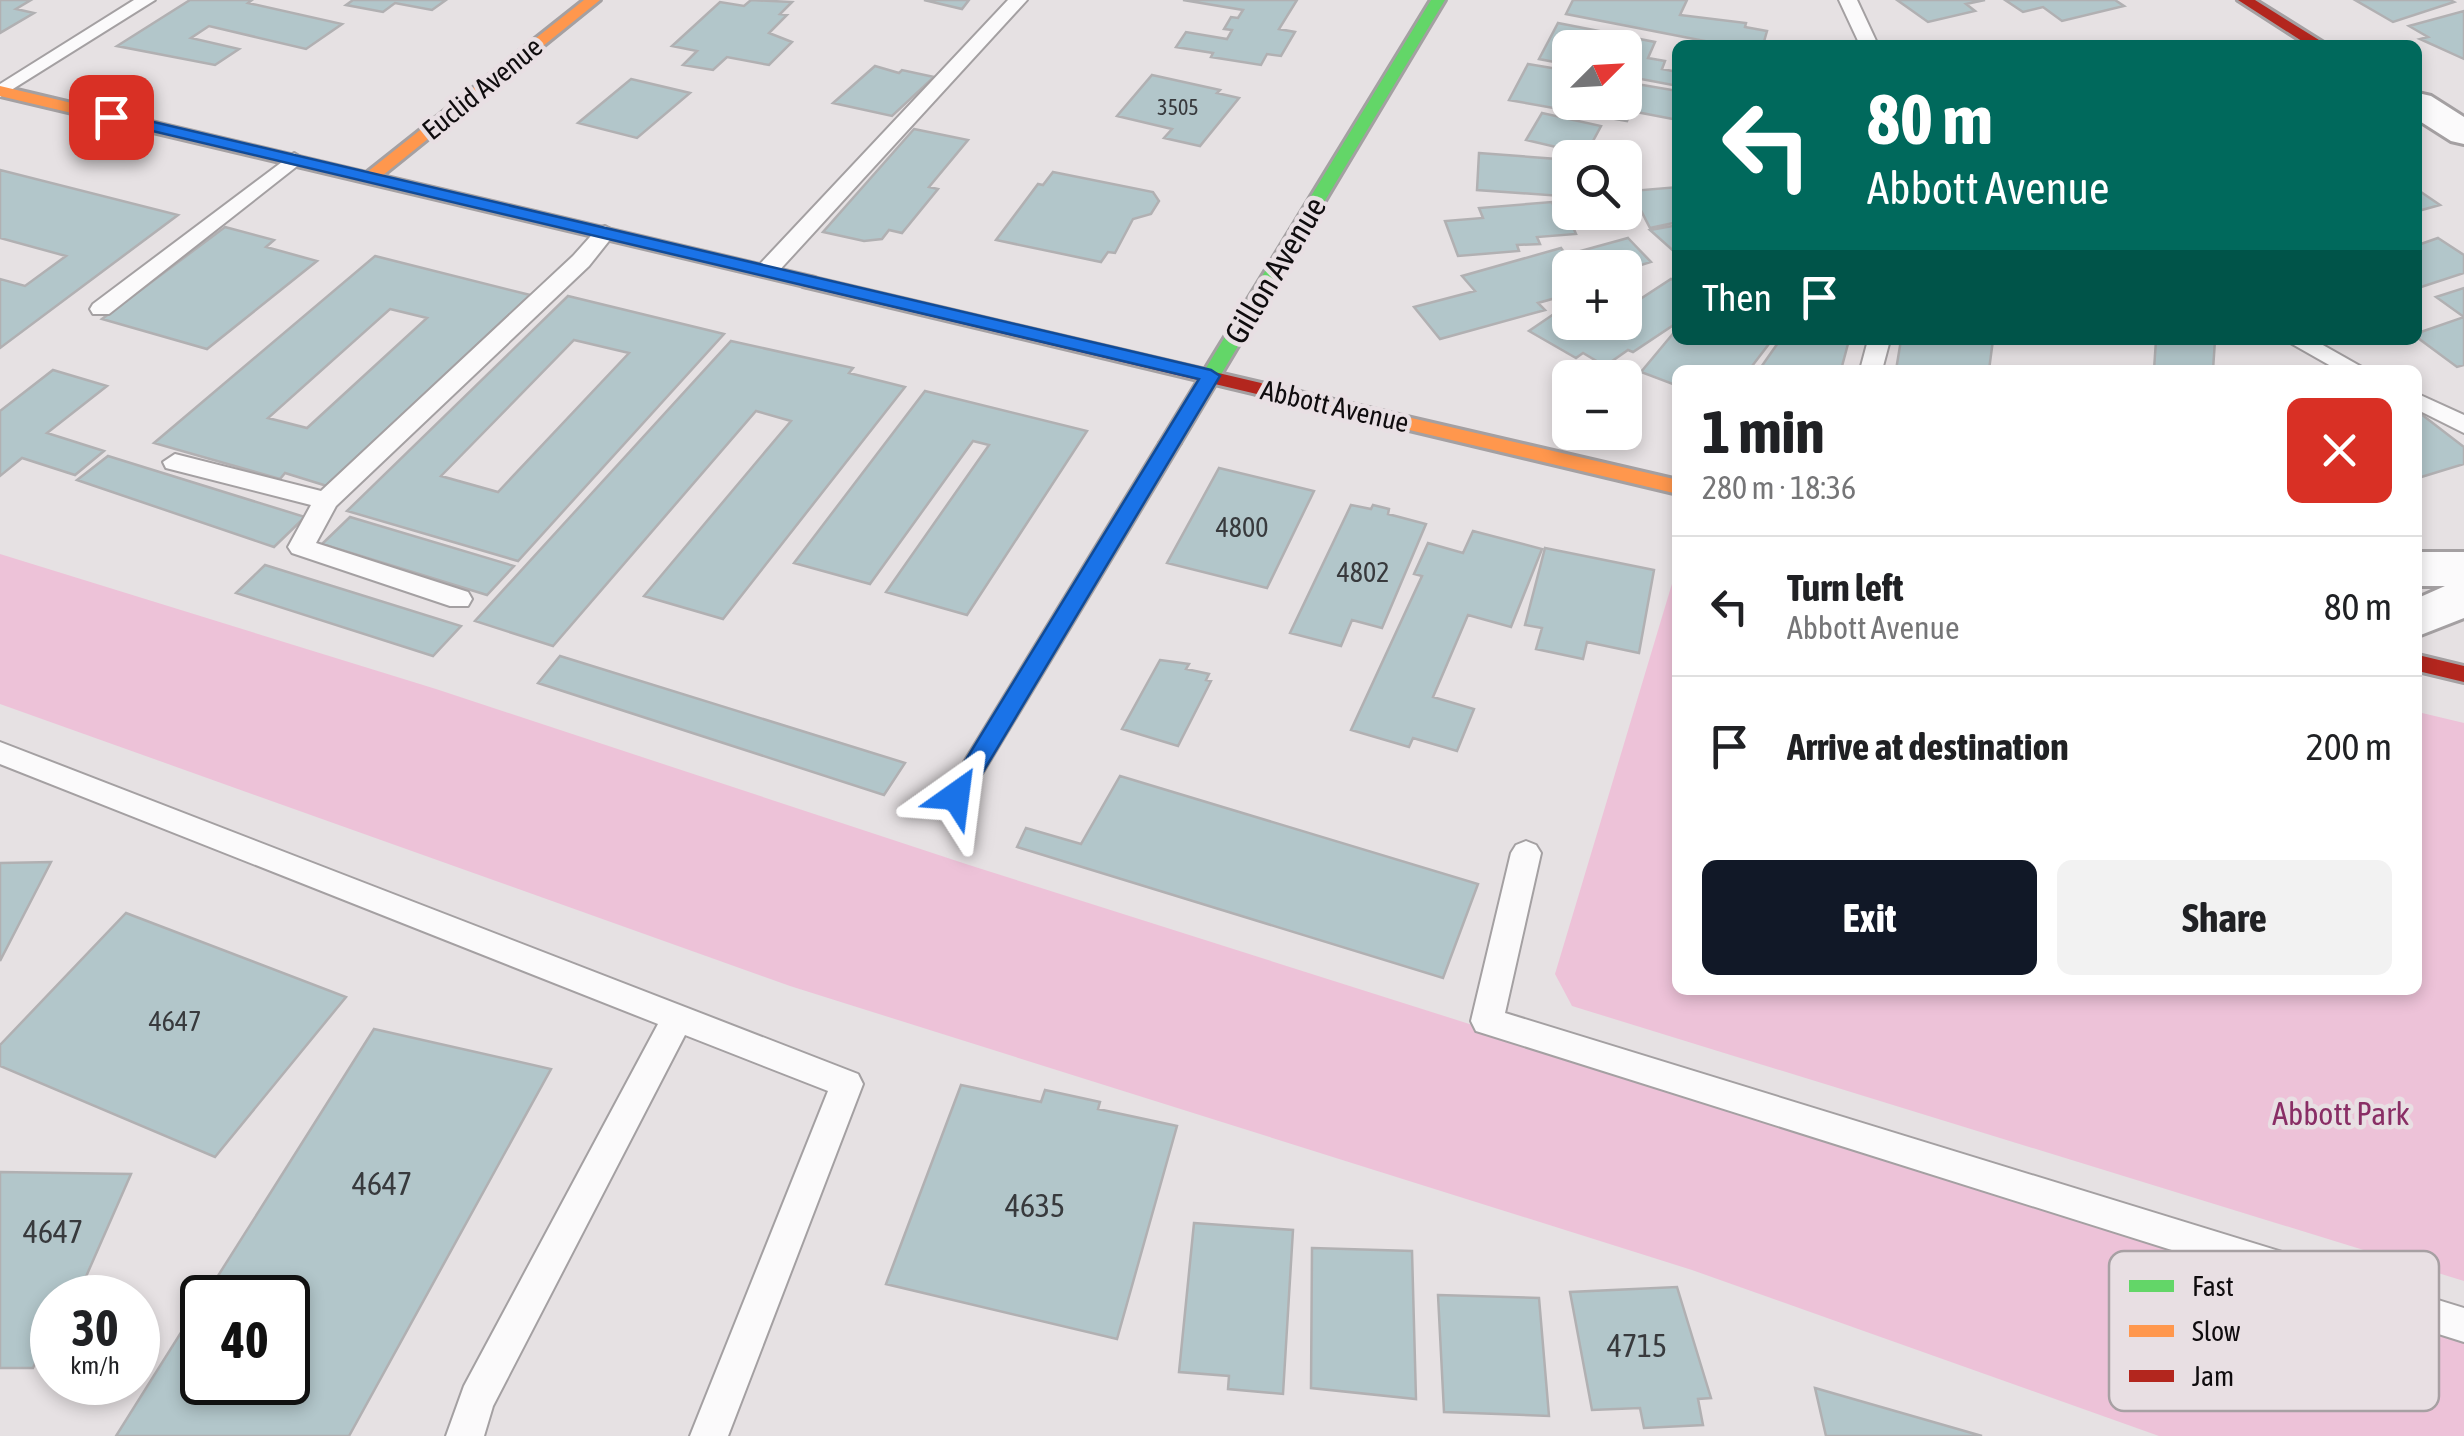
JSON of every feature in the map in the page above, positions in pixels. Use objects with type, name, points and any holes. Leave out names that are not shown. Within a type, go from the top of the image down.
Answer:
[{"type":"street","name":"Euclid Avenue","points":[[371,177],[593,0]]},
{"type":"street","name":"Gillon Avenue","points":[[956,796],[1438,0]]},
{"type":"street","points":[[2245,0],[2311,40]]},
{"type":"street","name":"Abbott Avenue","points":[[1,92],[1672,486]]},
{"type":"street","points":[[2422,106],[2464,132]]},
{"type":"street","points":[[2422,614],[2454,578]]},
{"type":"street","points":[[2422,664],[2464,674]]},
{"type":"lane","points":[[1,92],[146,0]]},
{"type":"lane","points":[[766,270],[1018,0]]},
{"type":"lane","points":[[1848,0],[1867,40]]},
{"type":"lane","points":[[101,309],[294,159]]},
{"type":"lane","points":[[458,599],[301,547],[326,501],[582,260],[606,232]]},
{"type":"lane","points":[[2306,345],[2346,365]]},
{"type":"lane","points":[[2422,403],[2464,425]]},
{"type":"lane","points":[[175,462],[326,501]]},
{"type":"lane","points":[[0,753],[847,1084],[709,1436]]},
{"type":"lane","points":[[1526,854],[1487,1021],[2226,1251]]},
{"type":"lane","points":[[465,1436],[477,1399],[676,1018]]},
{"type":"lane","points":[[2439,1317],[2464,1325]]},
{"type":"green space","points":[[0,554],[436,689],[969,865],[2184,1251],[2109,1251],[2109,1411],[2439,1411],[2439,1332],[2464,1340],[2464,1436],[2159,1436],[1692,1270],[790,986],[0,704]]},
{"type":"green space","name":"Abbott Park","points":[[1672,584],[1672,995],[2422,995],[2422,713],[2464,723],[2464,1281],[2439,1273],[2439,1251],[2367,1251],[1572,1006],[1555,974]]},
{"type":"building","points":[[0,0],[31,0],[16,9],[34,13],[0,33]]},
{"type":"building","points":[[190,0],[252,0],[248,3],[342,24],[306,49],[209,26],[191,38],[239,49],[215,65],[117,46]]},
{"type":"building","points":[[353,0],[446,0],[432,10],[395,3],[383,12],[346,5]]},
{"type":"building","points":[[751,0],[792,2],[780,14],[787,15],[769,33],[792,42],[769,65],[727,57],[713,70],[683,65],[697,51],[672,46],[720,2],[744,6]]},
{"type":"building","points":[[924,0],[969,0],[962,9]]},
{"type":"building","points":[[1183,0],[1297,0],[1279,29],[1295,32],[1281,56],[1267,54],[1261,65],[1176,47],[1186,32],[1227,39],[1232,30],[1224,29],[1231,17],[1238,18],[1243,10]]},
{"type":"building","points":[[1573,0],[1687,0],[1680,15],[1746,23],[1745,27],[1767,31],[1764,40],[1699,40],[1566,14]]},
{"type":"building","points":[[1897,0],[1985,0],[1966,4],[1975,11],[1928,22]]},
{"type":"building","points":[[2005,0],[2115,0],[2124,6],[2062,21],[2043,7],[2023,12]]},
{"type":"building","points":[[2355,0],[2450,0],[2454,2],[2393,22]]},
{"type":"building","points":[[2464,11],[2464,59],[2420,39],[2428,37],[2409,26]]},
{"type":"building","points":[[1558,23],[1594,30],[1554,30]]},
{"type":"building","points":[[1552,34],[1552,62],[1539,59]]},
{"type":"building","points":[[1642,39],[1655,42],[1648,58],[1665,61],[1662,69],[1672,71],[1672,85],[1642,79]]},
{"type":"building","points":[[1528,64],[1552,68],[1552,108],[1509,100]]},
{"type":"building","points":[[875,66],[934,77],[892,116],[833,103]]},
{"type":"building","points":[[1152,75],[1239,98],[1200,146],[1164,138],[1172,129],[1117,116]]},
{"type":"building","points":[[631,79],[690,93],[637,138],[578,123]]},
{"type":"building","points":[[1642,85],[1672,90],[1672,119],[1642,113]]},
{"type":"building","points":[[1542,113],[1552,115],[1552,120],[1601,126],[1594,140],[1552,140],[1552,146],[1526,140]]},
{"type":"building","points":[[914,129],[968,140],[929,187],[938,189],[902,233],[889,230],[882,239],[864,241],[823,232]]},
{"type":"building","points":[[1479,153],[1552,159],[1552,195],[1477,190]]},
{"type":"building","points":[[0,170],[178,215],[0,348],[0,279],[25,286],[66,256],[0,238]]},
{"type":"building","points":[[1053,172],[1153,192],[1159,201],[1151,214],[1133,219],[1115,253],[1108,252],[1101,262],[996,240],[1038,184],[1043,185]]},
{"type":"building","points":[[1672,188],[1672,223],[1650,228],[1642,212],[1642,190]]},
{"type":"building","points":[[2422,193],[2440,205],[2422,210]]},
{"type":"building","points":[[1552,202],[1552,230],[1574,230],[1576,234],[1537,237],[1540,244],[1517,245],[1519,251],[1458,256],[1445,221],[1483,218],[1479,208]]},
{"type":"building","points":[[1672,226],[1672,250],[1650,230]]},
{"type":"building","points":[[225,227],[274,240],[266,247],[317,261],[207,349],[102,319]]},
{"type":"building","points":[[1628,238],[1640,250],[1584,250]]},
{"type":"building","points":[[2438,238],[2464,255],[2464,273],[2422,287],[2422,244]]},
{"type":"building","points":[[1552,251],[1552,299],[1538,303],[1545,310],[1440,339],[1414,307],[1475,291],[1462,276]]},
{"type":"building","points":[[375,256],[530,295],[327,486],[285,473],[280,479],[154,443]],"holes":[[[390,309],[427,318],[307,428],[268,418]]]},
{"type":"building","points":[[1672,279],[1672,326],[1614,360],[1595,360],[1583,353],[1576,358],[1529,331],[1552,315],[1552,340],[1642,340],[1642,298]]},
{"type":"building","points":[[2464,288],[2464,317],[2436,297]]},
{"type":"building","points":[[568,296],[724,334],[518,561],[347,511]],"holes":[[[574,340],[629,353],[498,492],[441,476]]]},
{"type":"building","points":[[2464,317],[2464,365],[2457,367],[2422,341],[2422,332]]},
{"type":"building","points":[[1672,335],[1672,345],[1768,345],[1753,365],[1672,365],[1672,384],[1642,371]]},
{"type":"building","points":[[731,341],[853,368],[849,373],[905,387],[723,619],[644,596],[791,421],[756,411],[553,646],[475,621]]},
{"type":"building","points":[[1776,345],[1848,345],[1842,365],[1762,365]]},
{"type":"building","points":[[1900,345],[1992,345],[1990,365],[1897,365]]},
{"type":"building","points":[[2156,345],[2215,345],[2213,365],[2154,365]]},
{"type":"building","points":[[53,370],[107,386],[47,433],[104,451],[75,475],[22,458],[0,476],[0,411]]},
{"type":"building","points":[[925,391],[1087,431],[967,615],[886,592],[989,445],[973,441],[870,584],[794,563]]},
{"type":"building","points":[[2422,415],[2464,447],[2464,464],[2422,477]]},
{"type":"building","points":[[108,456],[305,517],[274,547],[77,480]]},
{"type":"building","points":[[1219,468],[1314,491],[1267,588],[1167,563]]},
{"type":"building","points":[[1351,505],[1389,509],[1388,514],[1426,524],[1382,628],[1352,620],[1341,646],[1290,633]]},
{"type":"building","points":[[350,517],[514,566],[487,595],[322,544]]},
{"type":"building","points":[[1473,531],[1542,549],[1511,627],[1468,615],[1433,697],[1474,709],[1457,751],[1413,738],[1409,747],[1351,730],[1422,576],[1414,574],[1428,543],[1463,553]]},
{"type":"building","points":[[1545,548],[1654,570],[1639,653],[1587,642],[1583,659],[1536,649],[1542,628],[1525,625]]},
{"type":"building","points":[[265,565],[461,626],[433,656],[236,593]]},
{"type":"building","points":[[560,656],[905,763],[884,795],[538,683]]},
{"type":"building","points":[[1160,660],[1189,664],[1186,669],[1209,674],[1206,680],[1211,681],[1178,746],[1122,729]]},
{"type":"building","points":[[1120,776],[1478,884],[1443,978],[1017,847],[1026,828],[1081,844]]},
{"type":"building","points":[[51,862],[0,961],[0,863]]},
{"type":"building","points":[[126,913],[346,997],[215,1157],[0,1066],[0,1045]]},
{"type":"building","points":[[374,1029],[551,1069],[349,1436],[116,1436],[135,1405],[160,1405],[160,1366],[180,1334],[180,1405],[310,1405],[310,1275],[219,1275]]},
{"type":"building","points":[[961,1085],[1041,1102],[1045,1090],[1100,1102],[1098,1109],[1177,1126],[1117,1339],[886,1284]]},
{"type":"building","points":[[0,1172],[131,1174],[87,1275],[30,1275],[30,1368],[0,1368]]},
{"type":"building","points":[[1194,1223],[1293,1230],[1283,1394],[1228,1389],[1229,1376],[1179,1372]]},
{"type":"building","points":[[1312,1248],[1412,1251],[1416,1399],[1311,1388]]},
{"type":"building","points":[[1677,1287],[1711,1398],[1698,1399],[1703,1425],[1644,1428],[1640,1408],[1592,1410],[1570,1292]]},
{"type":"building","points":[[1438,1295],[1539,1298],[1549,1416],[1444,1412]]},
{"type":"building","points":[[1815,1388],[1982,1436],[1826,1436]]},
{"type":"traffic: fast","points":[[1170,443],[1438,0]]},
{"type":"traffic: slow","points":[[371,177],[593,0]]},
{"type":"traffic: slow","points":[[0,91],[809,282]]},
{"type":"traffic: slow","points":[[1261,389],[1672,486]]},
{"type":"traffic: jam","points":[[2245,0],[2311,40]]},
{"type":"traffic: jam","points":[[809,282],[1261,389]]},
{"type":"traffic: jam","points":[[956,796],[1170,443]]},
{"type":"traffic: jam","points":[[2422,664],[2464,674]]},
{"type":"route","points":[[111,117],[1211,376],[956,796]]}]
